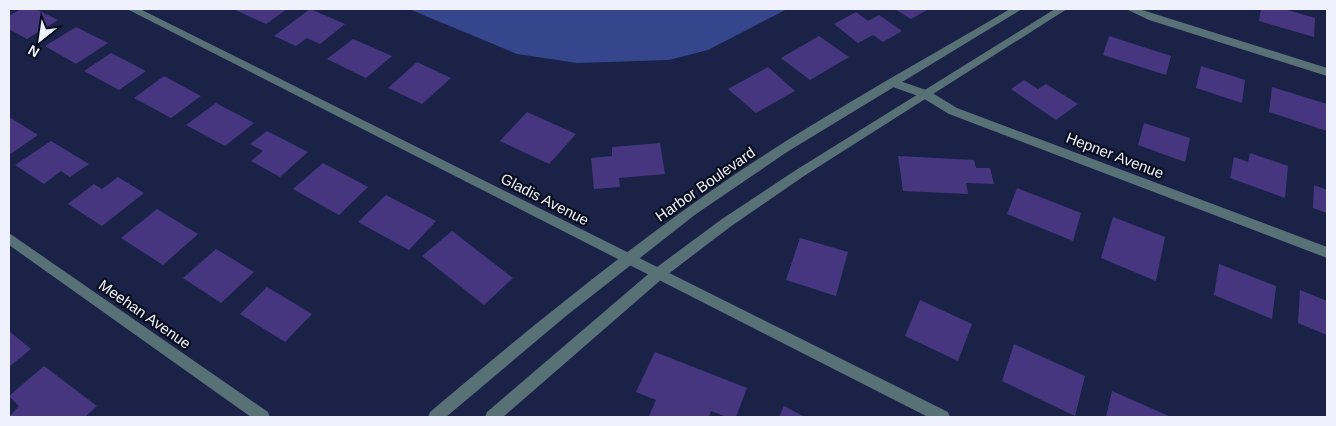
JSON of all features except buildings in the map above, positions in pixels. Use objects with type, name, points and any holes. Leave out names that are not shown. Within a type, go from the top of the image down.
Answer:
[{"type":"street","name":"Gladis Avenue","points":[[132,9],[943,417]]},
{"type":"street","name":"Harbor Boulevard","points":[[435,417],[508,355],[628,259],[782,150],[1017,9]]},
{"type":"street","points":[[492,417],[658,274],[726,223],[800,173],[1062,9]]},
{"type":"street","points":[[1131,9],[1153,18],[1327,72]]},
{"type":"street","name":"Hepner Avenue","points":[[894,83],[925,94],[953,111],[1327,253]]},
{"type":"street","name":"Meehan Avenue","points":[[9,238],[263,417]]},
{"type":"water","points":[[409,9],[787,9],[708,50],[669,60],[577,63],[517,54]]}]
